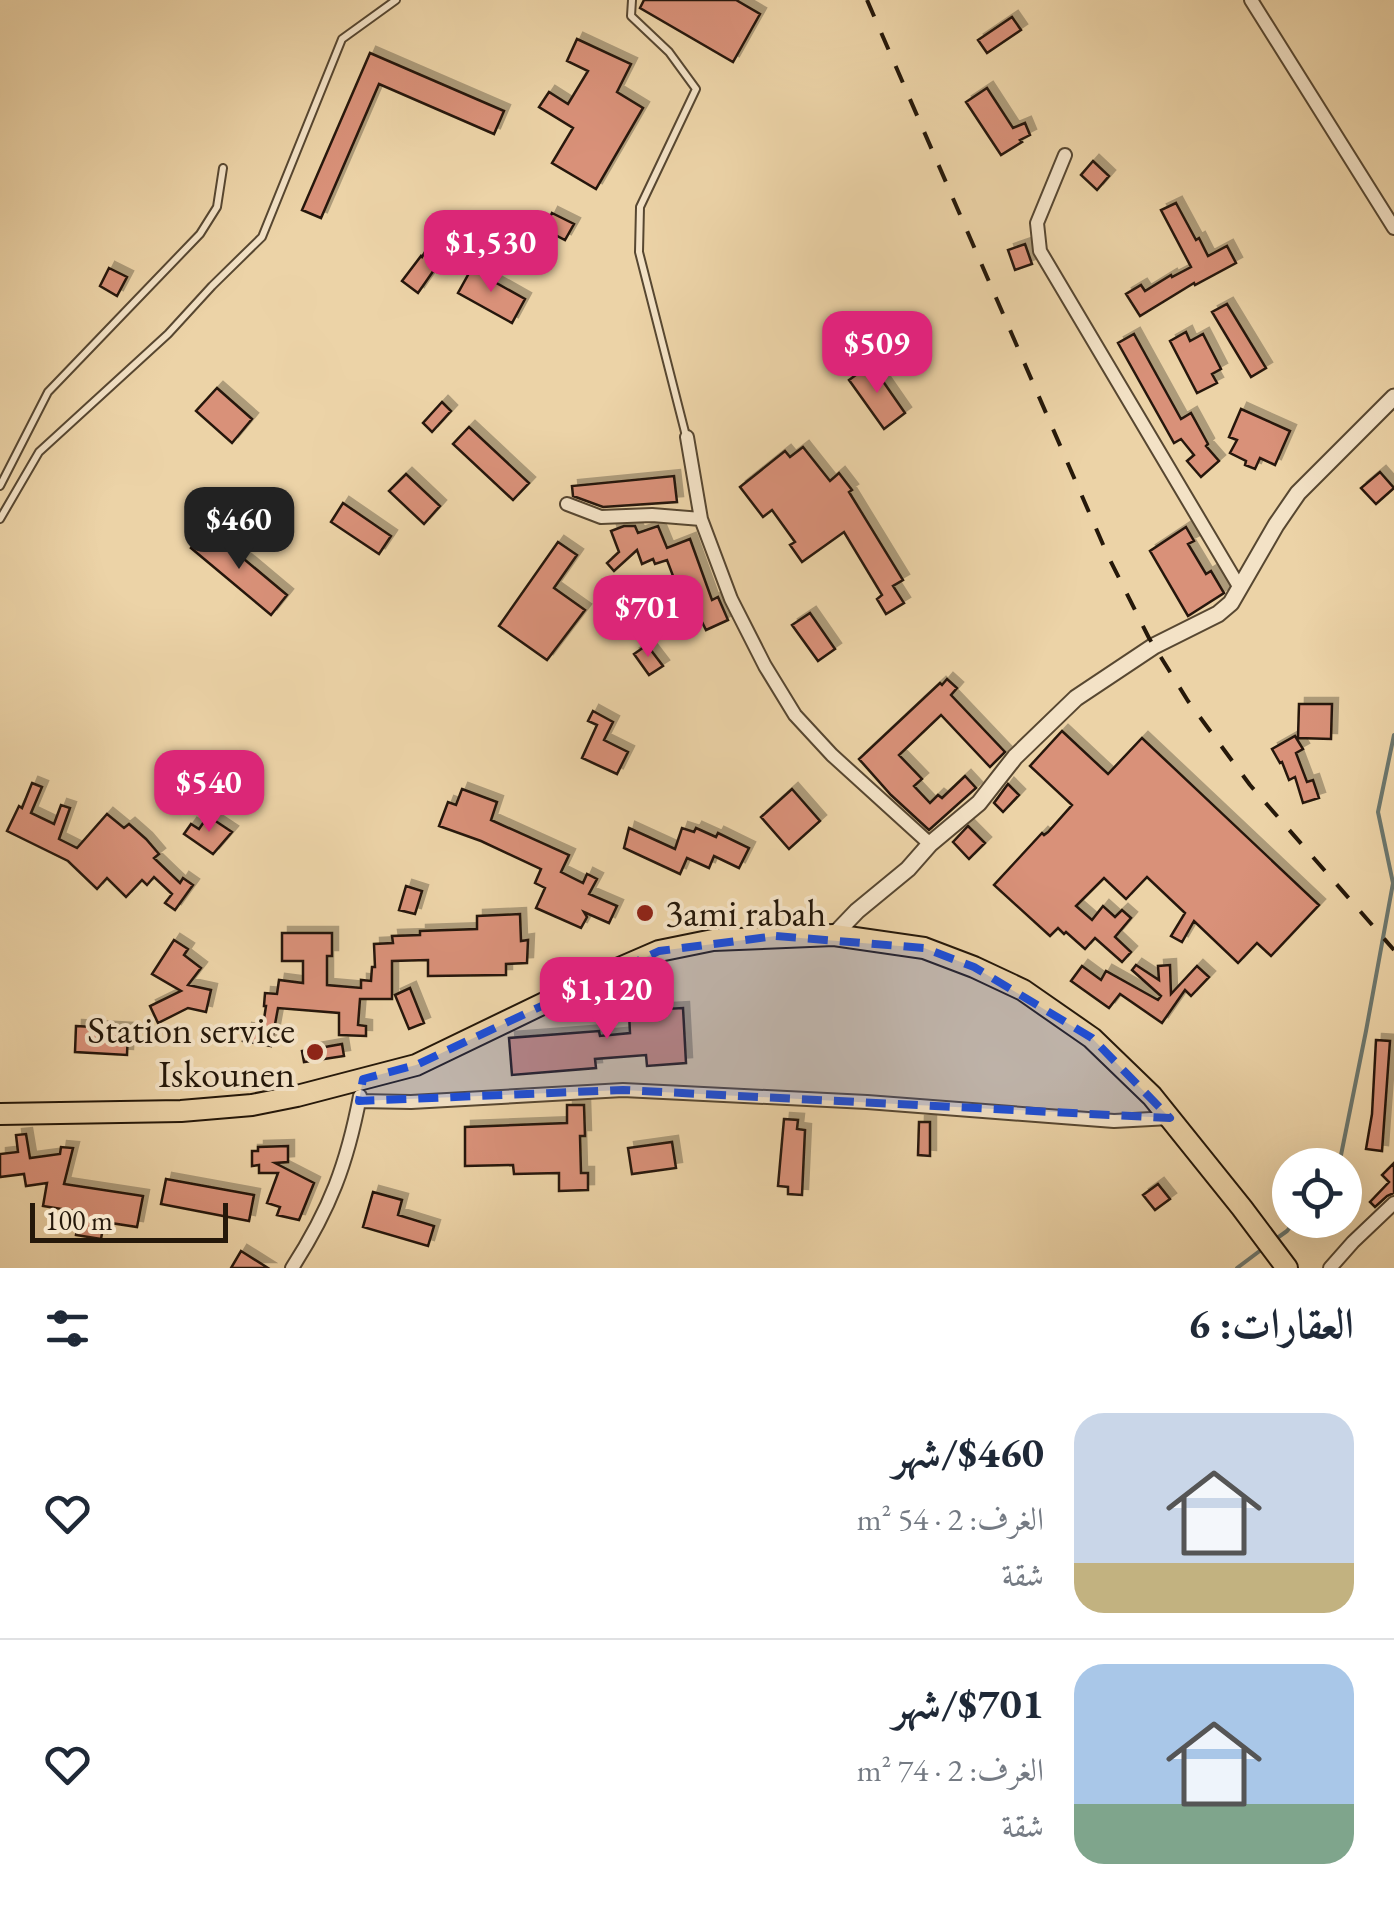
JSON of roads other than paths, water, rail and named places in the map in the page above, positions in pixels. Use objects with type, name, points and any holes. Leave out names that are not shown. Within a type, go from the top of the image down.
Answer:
[{"type":"main road","points":[[0,1114],[181,1111],[296,1096],[416,1064],[659,951],[713,940],[834,935],[924,948],[974,967],[1023,990],[1092,1038],[1152,1096],[1287,1268]]},
{"type":"street","points":[[1250,0],[1394,228]]},
{"type":"street","points":[[1065,155],[1037,222],[1040,251],[1240,588]]},
{"type":"street","points":[[834,935],[979,803],[1015,757],[1076,698],[1154,646],[1218,614],[1231,603],[1298,493],[1394,397]]},
{"type":"street","points":[[687,438],[700,519],[731,600],[764,666],[795,715],[832,755],[930,844]]},
{"type":"street","points":[[567,504],[601,517],[652,515],[700,519]]},
{"type":"street","points":[[292,1268],[338,1186],[363,1079]]},
{"type":"street","points":[[359,1101],[411,1102],[622,1090],[867,1102],[1114,1121],[1170,1118]]},
{"type":"street","points":[[1330,1268],[1394,1203]]},
{"type":"lane","points":[[0,519],[39,452],[168,334],[262,238],[342,38],[396,0]]},
{"type":"lane","points":[[632,0],[632,16],[668,52],[696,90],[640,207],[639,252],[687,438]]},
{"type":"lane","points":[[0,486],[48,392],[200,234],[217,207],[223,168]]},
{"type":"waterway","points":[[1342,1148],[1393,883],[1378,812],[1394,735]]},
{"type":"waterway","points":[[1273,1241],[1277,1238]]},
{"type":"waterway","points":[[1237,1268],[1261,1250]]},
{"type":"railway","points":[[867,0],[1108,556],[1149,638],[1188,701],[1250,785],[1394,950]]},
{"type":"place","name":"3ami rabah","points":[[645,913]]},
{"type":"place","name":"Station service Iskounen","points":[[315,1052]]}]
